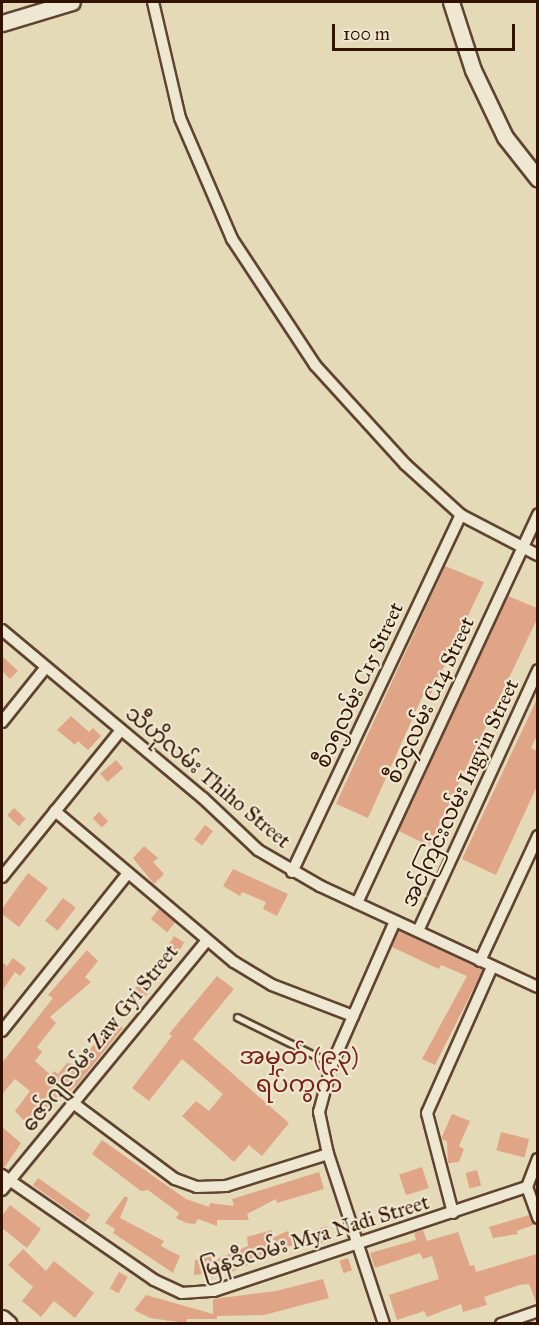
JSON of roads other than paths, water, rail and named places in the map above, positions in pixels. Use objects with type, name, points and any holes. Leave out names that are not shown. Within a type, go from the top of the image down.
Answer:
[{"type":"street","points":[[2,23],[72,2]]},
{"type":"street","points":[[153,2],[180,118],[232,239],[315,365],[405,464],[460,515],[537,555]]},
{"type":"street","points":[[451,2],[482,90],[505,137],[537,179]]},
{"type":"street","name":"စီ၁၄လမ်း C14 Street","points":[[357,903],[537,514]]},
{"type":"street","name":"စီ၁၅လမ်း C15 Street","points":[[292,872],[460,515]]},
{"type":"street","name":"သီဟိုလမ်း Thiho Street","points":[[2,630],[258,850],[292,872],[537,987]]},
{"type":"street","points":[[2,722],[46,667]]},
{"type":"street","name":"အင်ကြင်းလမ်း Ingyin Street","points":[[418,931],[537,670]]},
{"type":"street","points":[[2,877],[121,730]]},
{"type":"street","points":[[55,811],[234,962],[272,985],[353,1016]]},
{"type":"street","points":[[480,961],[537,836]]},
{"type":"street","points":[[2,1030],[128,873]]},
{"type":"street","points":[[384,1323],[327,1154],[319,1112],[332,1064],[395,921]]},
{"type":"street","name":"ဇော်ဂျီလမ်း Zaw Gyi Street","points":[[2,1190],[5,1178],[72,1103],[207,939]]},
{"type":"street","points":[[453,1213],[427,1113],[492,967]]},
{"type":"street","points":[[72,1103],[175,1179],[197,1187],[226,1186],[327,1154]]},
{"type":"street","points":[[537,1159],[527,1187],[537,1218]]},
{"type":"street","name":"မြနဒီလမ်း Mya Nadi Street","points":[[5,1178],[154,1280],[182,1293],[214,1291],[358,1246],[527,1187]]},
{"type":"street","points":[[501,1323],[537,1311]]},
{"type":"street","points":[[2,1318],[9,1323]]},
{"type":"lane","points":[[237,1017],[332,1064]]},
{"type":"district","name":"အမှတ် (၉၃) ရပ်ကွက်","points":[[299,1071]]}]
